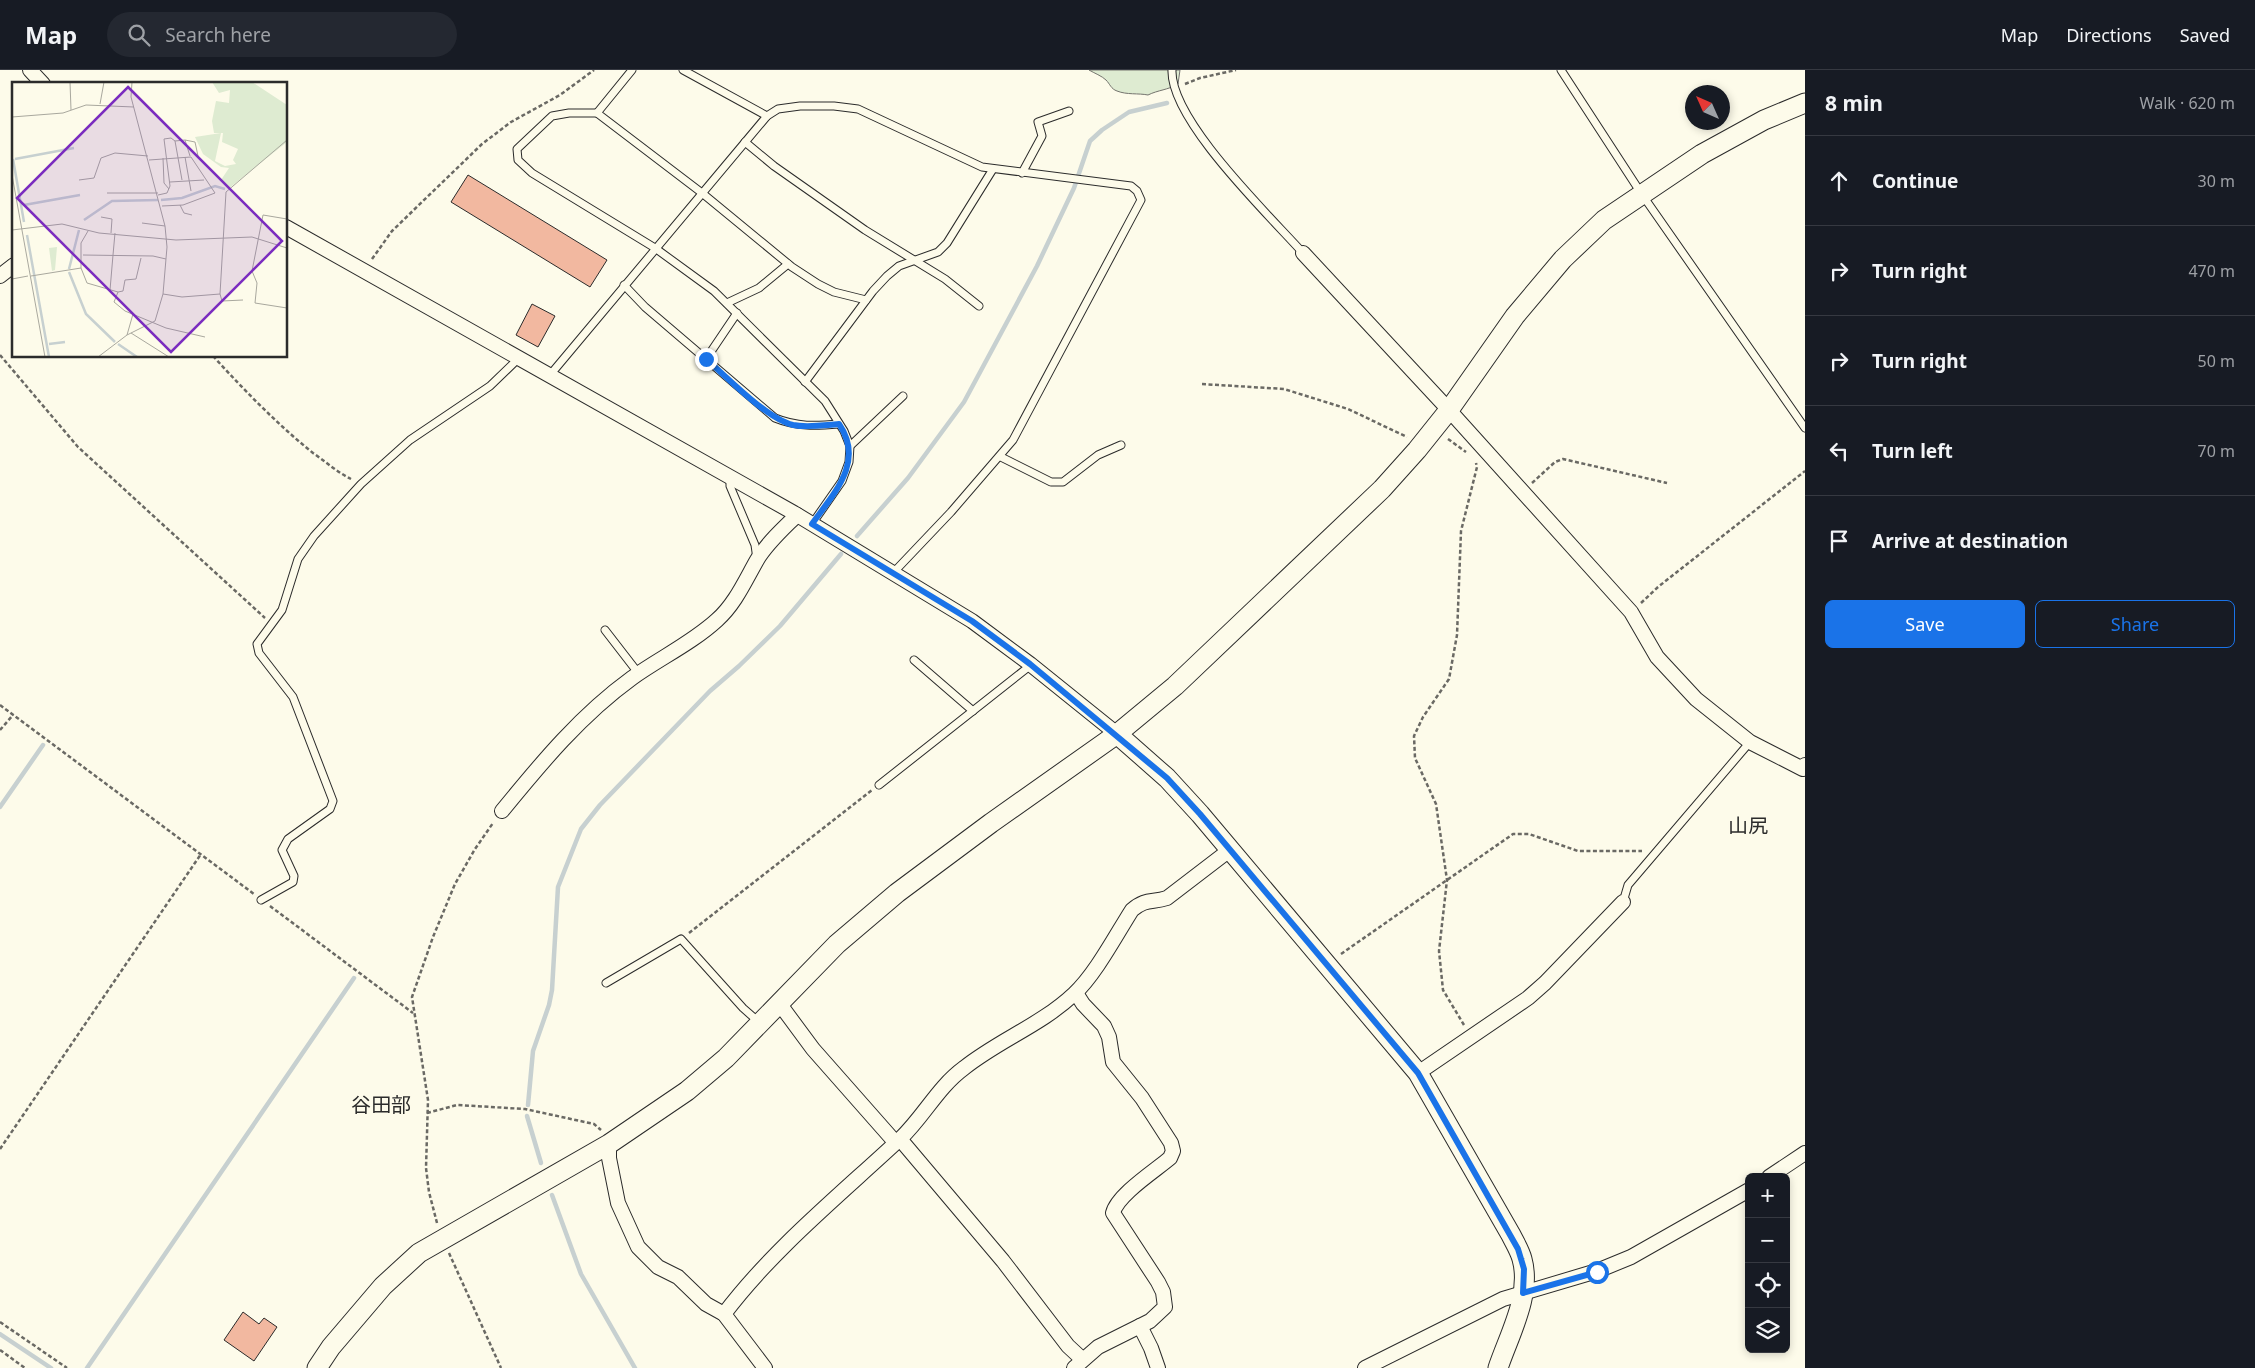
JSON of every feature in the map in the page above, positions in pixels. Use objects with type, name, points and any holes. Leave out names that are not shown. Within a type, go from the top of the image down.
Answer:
[{"type":"street","points":[[30,70],[41,82]]},
{"type":"street","points":[[317,1368],[331,1348],[383,1286],[419,1253],[608,1144],[687,1091],[726,1058],[838,944],[896,893],[1117,734],[1175,686],[1382,489],[1449,410],[1515,316],[1563,259],[1604,220],[1641,193],[1702,154],[1764,120],[1805,103]]},
{"type":"street","points":[[288,228],[797,515],[972,621],[1032,665],[1117,734],[1167,778],[1231,849],[1418,1073],[1518,1249],[1524,1269],[1523,1293],[1498,1368]]},
{"type":"street","points":[[1303,252],[1449,410],[1631,612],[1658,657],[1674,676],[1719,720],[1750,742],[1803,769],[1805,766]]},
{"type":"street","points":[[0,276],[12,267]]},
{"type":"street","points":[[502,811],[551,750],[605,700],[638,674],[706,630],[719,619],[730,606],[757,559],[768,544],[797,515]]},
{"type":"street","points":[[724,1314],[741,1291],[766,1264],[897,1140],[941,1088],[963,1068],[1059,1008],[1076,993],[1136,907],[1149,900],[1168,898],[1231,849]]},
{"type":"street","points":[[1418,1073],[1545,983],[1623,902]]},
{"type":"street","points":[[779,1003],[813,1049],[897,1140],[1003,1261],[1068,1346],[1078,1364],[1098,1347],[1140,1326],[1159,1314],[1165,1307],[1165,1301],[1158,1282],[1113,1213],[1114,1208],[1126,1194],[1170,1158],[1173,1151],[1171,1143],[1142,1098],[1113,1062],[1109,1037],[1104,1026],[1083,1004],[1076,993]]},
{"type":"street","points":[[608,1144],[618,1203],[638,1247],[658,1267],[678,1277],[706,1304],[724,1314],[765,1368]]},
{"type":"street","points":[[1775,1173],[1805,1153]]},
{"type":"street","points":[[1365,1368],[1503,1299],[1597,1272],[1631,1257],[1745,1192]]},
{"type":"street","points":[[1140,1326],[1152,1348],[1158,1368]]},
{"type":"lane","points":[[597,113],[632,70]]},
{"type":"lane","points":[[683,70],[767,116]]},
{"type":"lane","points":[[1172,70],[1173,88],[1185,112],[1204,142],[1303,252]]},
{"type":"lane","points":[[1561,70],[1641,193],[1805,428]]},
{"type":"lane","points":[[550,375],[767,116],[778,109],[800,106],[834,106],[858,109],[982,167],[1131,186],[1141,200],[1014,440],[1001,457],[893,573]]},
{"type":"lane","points":[[1022,173],[1042,136],[1038,122],[1069,111]]},
{"type":"lane","points":[[812,524],[842,481],[849,462],[850,446],[824,401],[708,285],[656,248],[532,173],[518,160],[517,148],[552,116],[569,113],[597,113],[702,193],[788,264],[834,292],[866,300]]},
{"type":"lane","points":[[745,142],[774,166],[865,230],[945,279],[979,306]]},
{"type":"lane","points":[[805,382],[866,300],[887,276],[899,266],[938,252],[947,243],[993,169]]},
{"type":"lane","points":[[727,303],[759,288],[788,264]]},
{"type":"lane","points":[[624,285],[645,307],[775,418],[792,424],[806,426],[839,424]]},
{"type":"lane","points":[[706,359],[737,313]]},
{"type":"lane","points":[[261,900],[293,882],[294,876],[282,850],[283,845],[288,839],[330,809],[333,801],[293,697],[257,650],[257,644],[286,602],[298,559],[361,484],[410,440],[490,386],[519,357]]},
{"type":"lane","points":[[850,446],[902,396]]},
{"type":"lane","points":[[1001,457],[1051,482],[1063,482],[1098,455],[1121,445]]},
{"type":"lane","points":[[730,477],[730,486],[755,545],[757,559]]},
{"type":"lane","points":[[605,630],[638,674]]},
{"type":"lane","points":[[914,660],[974,711]]},
{"type":"lane","points":[[879,784],[1032,665]]},
{"type":"lane","points":[[1623,902],[1628,885],[1750,742]]},
{"type":"lane","points":[[606,982],[681,939],[743,1008],[760,1023]]},
{"type":"path","points":[[365,271],[392,231],[482,144],[511,122],[560,96],[594,70]]},
{"type":"path","points":[[1173,88],[1200,78],[1236,70]]},
{"type":"path","points":[[0,354],[78,447],[272,624]]},
{"type":"path","points":[[215,358],[262,408],[297,439],[341,474],[361,484]]},
{"type":"path","points":[[1202,384],[1230,384],[1292,391],[1348,409],[1422,444]]},
{"type":"path","points":[[1434,429],[1471,457]]},
{"type":"path","points":[[1523,492],[1555,462],[1563,460],[1667,483]]},
{"type":"path","points":[[1471,1037],[1443,990],[1439,951],[1447,880],[1436,804],[1415,758],[1414,736],[1423,717],[1449,679],[1457,635],[1460,531],[1478,468],[1476,461]]},
{"type":"path","points":[[1631,612],[1658,587],[1805,471]]},
{"type":"path","points":[[0,705],[413,1013]]},
{"type":"path","points":[[0,730],[13,715]]},
{"type":"path","points":[[681,939],[879,784]]},
{"type":"path","points":[[502,811],[475,849],[455,884],[412,996],[413,1013],[428,1100],[426,1168],[429,1192],[442,1239],[502,1368]]},
{"type":"path","points":[[1327,964],[1513,834],[1529,834],[1578,851],[1657,850]]},
{"type":"path","points":[[0,1149],[201,854]]},
{"type":"path","points":[[428,1113],[457,1105],[525,1109],[594,1124],[604,1133],[608,1144]]},
{"type":"path","points":[[0,1322],[67,1368]]},
{"type":"path","points":[[0,1350],[25,1368]]},
{"type":"green space","points":[[1089,70],[1180,70],[1178,84],[1148,95],[1117,91],[1104,79]]},
{"type":"building","points":[[468,175],[607,260],[590,287],[451,202]]},
{"type":"building","points":[[532,304],[555,316],[538,347],[516,335]]},
{"type":"building","points":[[243,1312],[259,1324],[264,1318],[277,1327],[254,1361],[224,1340]]},
{"type":"waterway","points":[[857,536],[908,478],[964,402],[1037,266],[1074,188],[1090,141],[1102,130],[1129,112],[1167,103]]},
{"type":"waterway","points":[[528,1105],[533,1051],[549,1005],[552,990],[558,887],[581,829],[600,805],[710,691],[780,626],[841,554]]},
{"type":"waterway","points":[[0,807],[43,745]]},
{"type":"waterway","points":[[87,1368],[354,978]]},
{"type":"waterway","points":[[527,1116],[541,1163]]},
{"type":"waterway","points":[[552,1195],[581,1274],[635,1368]]},
{"type":"waterway","points":[[0,1334],[51,1368]]},
{"type":"district","name":"山尻","points":[[1748,826]]},
{"type":"district","name":"谷田部","points":[[381,1105]]},
{"type":"route","points":[[706,359],[775,418],[792,424],[814,426],[839,424],[844,431],[850,446],[849,462],[842,481],[812,524],[972,621],[1030,664],[1117,734],[1167,778],[1200,814],[1418,1073],[1518,1249],[1524,1269],[1523,1293],[1597,1272]]}]
